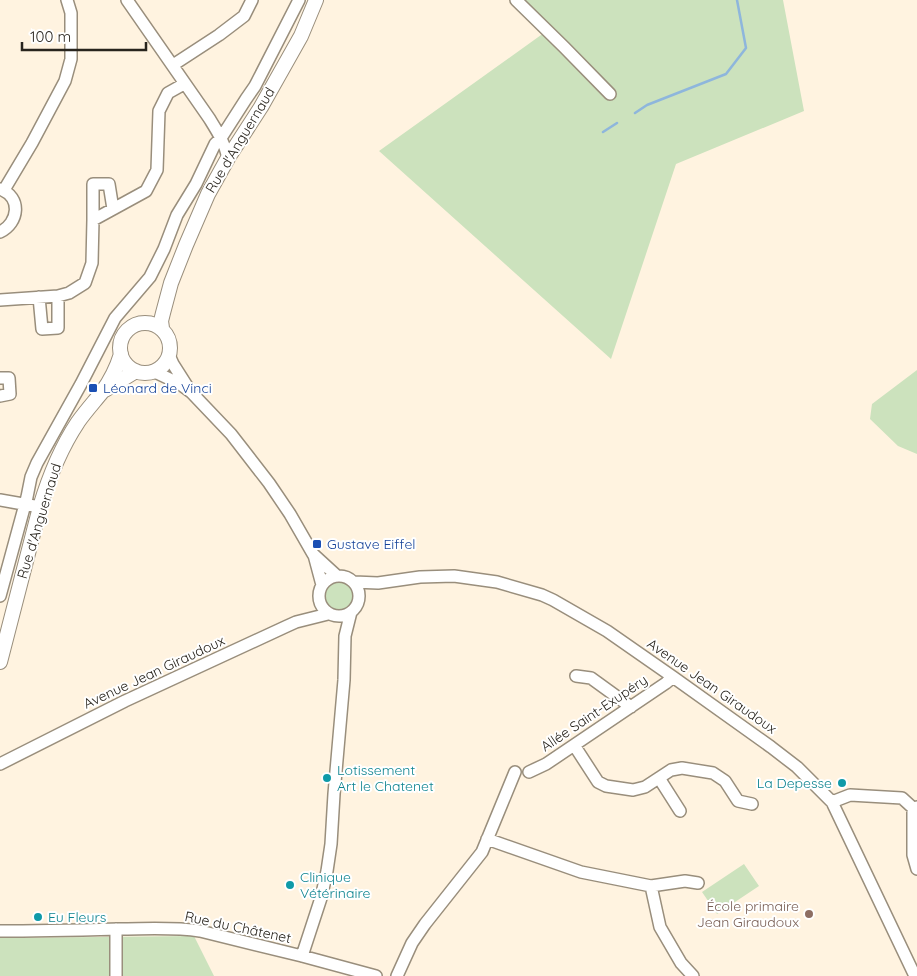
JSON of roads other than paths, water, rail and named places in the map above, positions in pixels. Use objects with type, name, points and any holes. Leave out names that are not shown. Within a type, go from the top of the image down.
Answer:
[{"type":"main road","name":"Rue d'Anguernaud","points":[[169,355],[170,342],[162,328],[161,321],[186,245],[208,194],[301,36],[316,0]]},
{"type":"main road","name":"Rue d'Anguernaud","points":[[0,662],[40,507],[47,483],[58,457],[78,423],[102,391],[117,365],[121,354],[120,342],[124,335],[135,324],[143,322],[172,284]]},
{"type":"main road","points":[[143,322],[162,328]]},
{"type":"main road","points":[[121,354],[126,364],[136,371],[148,373],[163,365],[169,355]]},
{"type":"main road","name":"Rue d'Anguernaud","points":[[102,391],[136,371]]},
{"type":"street","points":[[0,232],[12,223],[15,216],[13,201],[2,190],[32,143],[65,81],[70,59],[71,13],[67,0]]},
{"type":"street","points":[[127,0],[209,118],[221,138],[228,158]]},
{"type":"street","points":[[173,65],[244,16],[252,0]]},
{"type":"street","points":[[0,596],[31,477],[37,463],[115,318],[150,278],[177,215],[196,184],[215,144],[221,138],[255,86],[299,0]]},
{"type":"street","points":[[516,0],[610,94]]},
{"type":"street","points":[[93,220],[146,191],[157,170],[159,111],[168,93],[184,84]]},
{"type":"street","points":[[209,118],[232,121],[254,117]]},
{"type":"street","points":[[0,300],[58,296],[69,293],[85,283],[92,263],[93,184],[108,184],[113,209]]},
{"type":"street","points":[[39,297],[42,329],[58,328],[58,296]]},
{"type":"street","points":[[169,355],[172,364],[191,392],[231,434],[264,476],[314,554],[337,576]]},
{"type":"street","points":[[153,371],[180,384],[191,392]]},
{"type":"street","points":[[0,378],[9,378],[10,394],[0,396]]},
{"type":"street","points":[[0,500],[40,507]]},
{"type":"street","points":[[314,554],[321,606],[330,614],[345,636]]},
{"type":"street","points":[[320,591],[326,580],[337,576],[343,576],[354,582],[358,587],[359,600],[357,606],[351,612],[340,616],[330,614]]},
{"type":"street","name":"Avenue Jean Giraudoux","points":[[354,582],[378,583],[420,577],[454,576],[497,582],[542,595],[607,631],[674,677],[797,767],[832,802],[915,976]]},
{"type":"street","points":[[359,600],[378,583]]},
{"type":"street","name":"Avenue Jean Giraudoux","points":[[296,622],[310,610],[320,591]]},
{"type":"street","points":[[302,956],[321,898],[330,853],[344,680],[345,636],[351,612]]},
{"type":"street","name":"Avenue Jean Giraudoux","points":[[0,764],[126,701],[296,622],[330,614]]},
{"type":"street","points":[[576,676],[591,678],[631,707]]},
{"type":"street","name":"Allée Saint-Exupéry","points":[[529,772],[546,764],[674,677]]},
{"type":"street","points":[[574,745],[598,782],[606,786],[633,790],[645,788],[671,770],[682,768],[713,773],[725,781],[738,801],[752,804]]},
{"type":"street","name":"Avenue Jean Giraudoux","points":[[0,756],[26,750]]},
{"type":"street","points":[[397,976],[412,943],[425,924],[482,852],[515,772]]},
{"type":"street","points":[[659,778],[680,811]]},
{"type":"street","points":[[832,802],[850,795],[902,798],[915,807],[913,855],[917,869]]},
{"type":"street","points":[[488,839],[581,872],[651,886],[685,880],[698,883]]},
{"type":"street","points":[[651,886],[660,927],[681,963],[693,976]]},
{"type":"street","name":"Rue du Châtenet","points":[[0,931],[168,928],[195,930],[376,976]]},
{"type":"street","points":[[116,929],[116,976]]},
{"type":"waterway","points":[[635,113],[647,105],[726,74],[746,48],[737,0]]},
{"type":"waterway","points":[[603,132],[617,123]]},
{"type":"place","name":"Léonard de Vinci","points":[[93,388]]},
{"type":"place","name":"Gustave Eiffel","points":[[317,544]]},
{"type":"place","name":"Lotissement Art le Chatenet","points":[[327,778]]},
{"type":"place","name":"La Depesse","points":[[842,783]]},
{"type":"place","name":"Clinique Vétérinaire","points":[[290,885]]},
{"type":"place","name":"École primaire Jean Giraudoux","points":[[809,914]]},
{"type":"place","name":"Eu Fleurs","points":[[38,917]]}]
